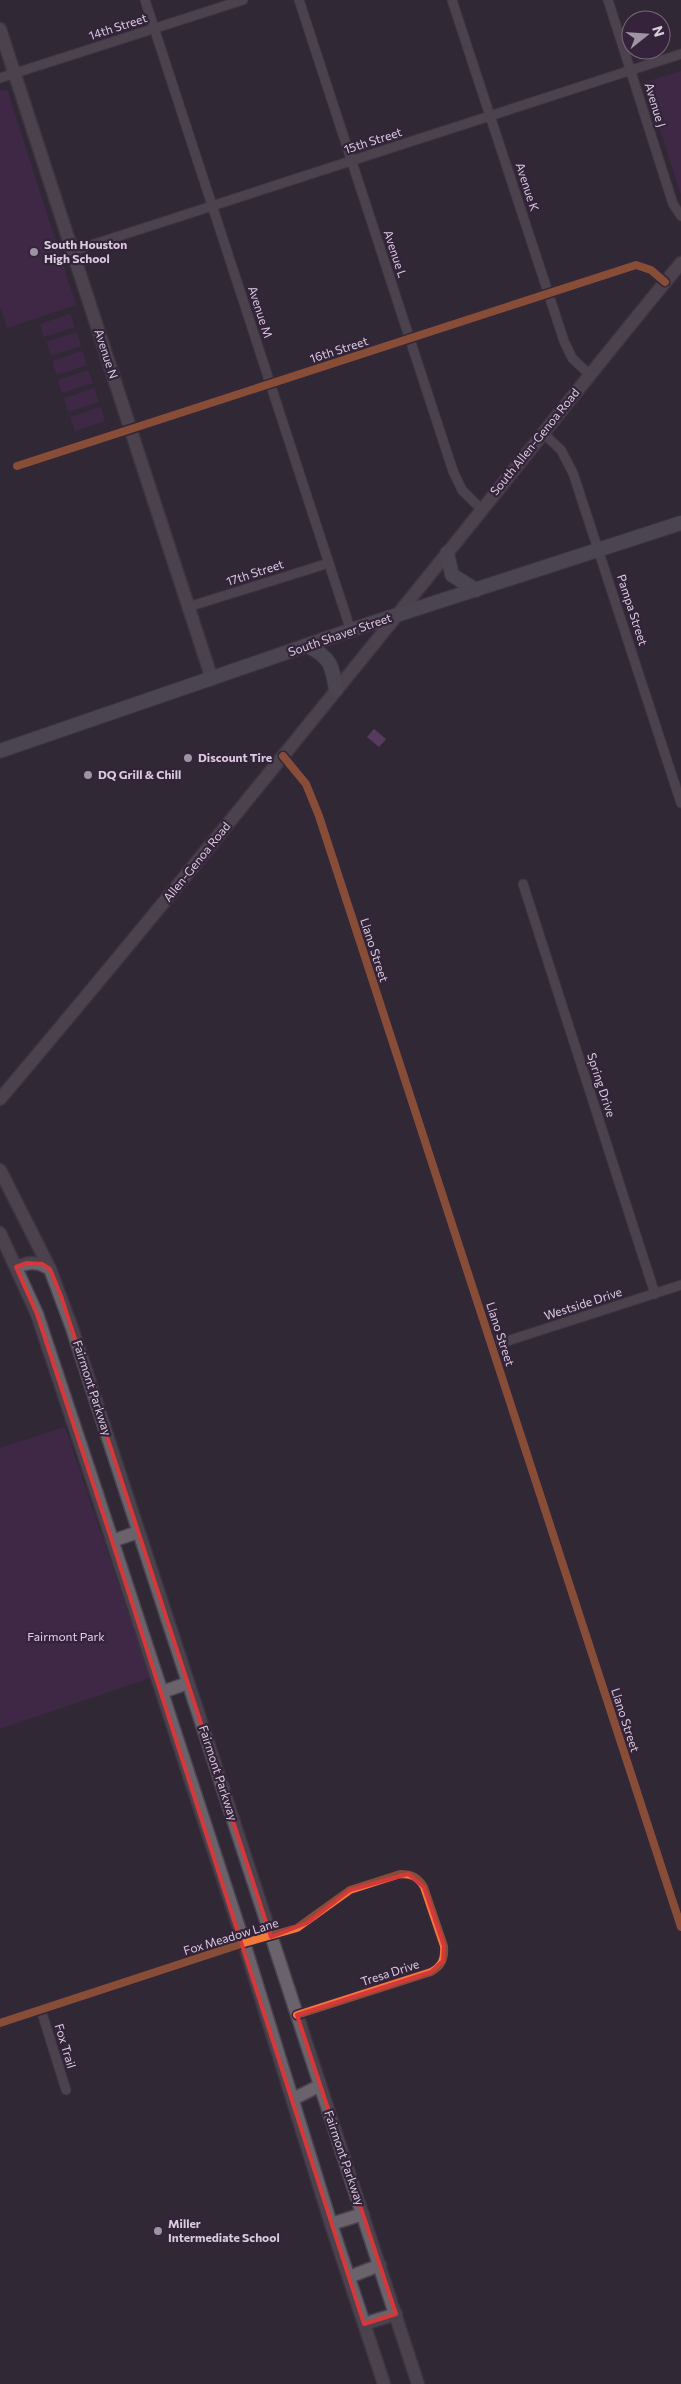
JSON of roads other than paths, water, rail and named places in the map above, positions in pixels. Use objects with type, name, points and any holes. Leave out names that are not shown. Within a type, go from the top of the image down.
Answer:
[{"type":"main road","name":"Avenue N","points":[[0,29],[212,679]]},
{"type":"main road","name":"South Allen-Genoa Road","points":[[393,619],[681,263]]},
{"type":"main road","name":"South Shaver Street","points":[[0,750],[351,631],[393,619],[681,523]]},
{"type":"main road","points":[[447,552],[452,575],[476,590]]},
{"type":"main road","name":"Allen-Genoa Road","points":[[0,1100],[159,910],[203,852],[249,800],[393,619]]},
{"type":"main road","points":[[308,646],[322,653],[329,662],[336,690]]},
{"type":"main road","name":"Fairmont Parkway","points":[[0,1170],[50,1269],[72,1328],[418,2384]]},
{"type":"main road","points":[[0,1233],[36,1314],[112,1541],[244,1943],[331,2224],[384,2384]]},
{"type":"main road","points":[[16,1268],[32,1262],[42,1264],[50,1269]]},
{"type":"main road","points":[[112,1541],[138,1532]]},
{"type":"main road","points":[[162,1692],[188,1683]]},
{"type":"main road","points":[[293,2099],[320,2086]]},
{"type":"main road","points":[[331,2224],[363,2214]]},
{"type":"main road","points":[[349,2277],[380,2265]]},
{"type":"main road","points":[[364,2324],[396,2314]]},
{"type":"street","name":"Avenue M","points":[[145,0],[351,631]]},
{"type":"street","name":"14th Street","points":[[0,78],[243,0]]},
{"type":"street","name":"Avenue L","points":[[299,0],[453,471],[462,490],[481,509]]},
{"type":"street","name":"Avenue K","points":[[452,0],[564,341],[572,358],[590,375]]},
{"type":"street","name":"Avenue J","points":[[608,0],[673,204],[681,216]]},
{"type":"street","name":"15th Street","points":[[72,251],[681,54]]},
{"type":"street","name":"16th Street","points":[[17,466],[636,265],[651,270],[665,282]]},
{"type":"street","name":"Pampa Street","points":[[543,433],[568,460],[681,804]]},
{"type":"street","name":"17th Street","points":[[188,608],[329,563]]},
{"type":"street","name":"Llano Street","points":[[283,756],[306,784],[319,816],[681,1927]]},
{"type":"street","name":"Spring Drive","points":[[523,884],[655,1294]]},
{"type":"street","name":"Westside Drive","points":[[492,1346],[681,1285]]},
{"type":"street","name":"Fox Meadow Lane","points":[[0,2023],[244,1943],[271,1937],[307,1923],[350,1890],[400,1874],[408,1874],[420,1880],[435,1917]]},
{"type":"street","name":"Tresa Drive","points":[[297,2015],[435,1970],[443,1961],[445,1954],[435,1917]]},
{"type":"street","name":"Fox Trail","points":[[41,2010],[66,2090]]},
{"type":"place","name":"South Houston High School","points":[[34,252]]},
{"type":"place","name":"Discount Tire","points":[[188,758]]},
{"type":"place","name":"DQ Grill & Chill","points":[[88,775]]},
{"type":"place","name":"Miller Intermediate School","points":[[158,2231]]},
{"type":"park label","name":"Fairmont Park","points":[[66,1637]]}]
